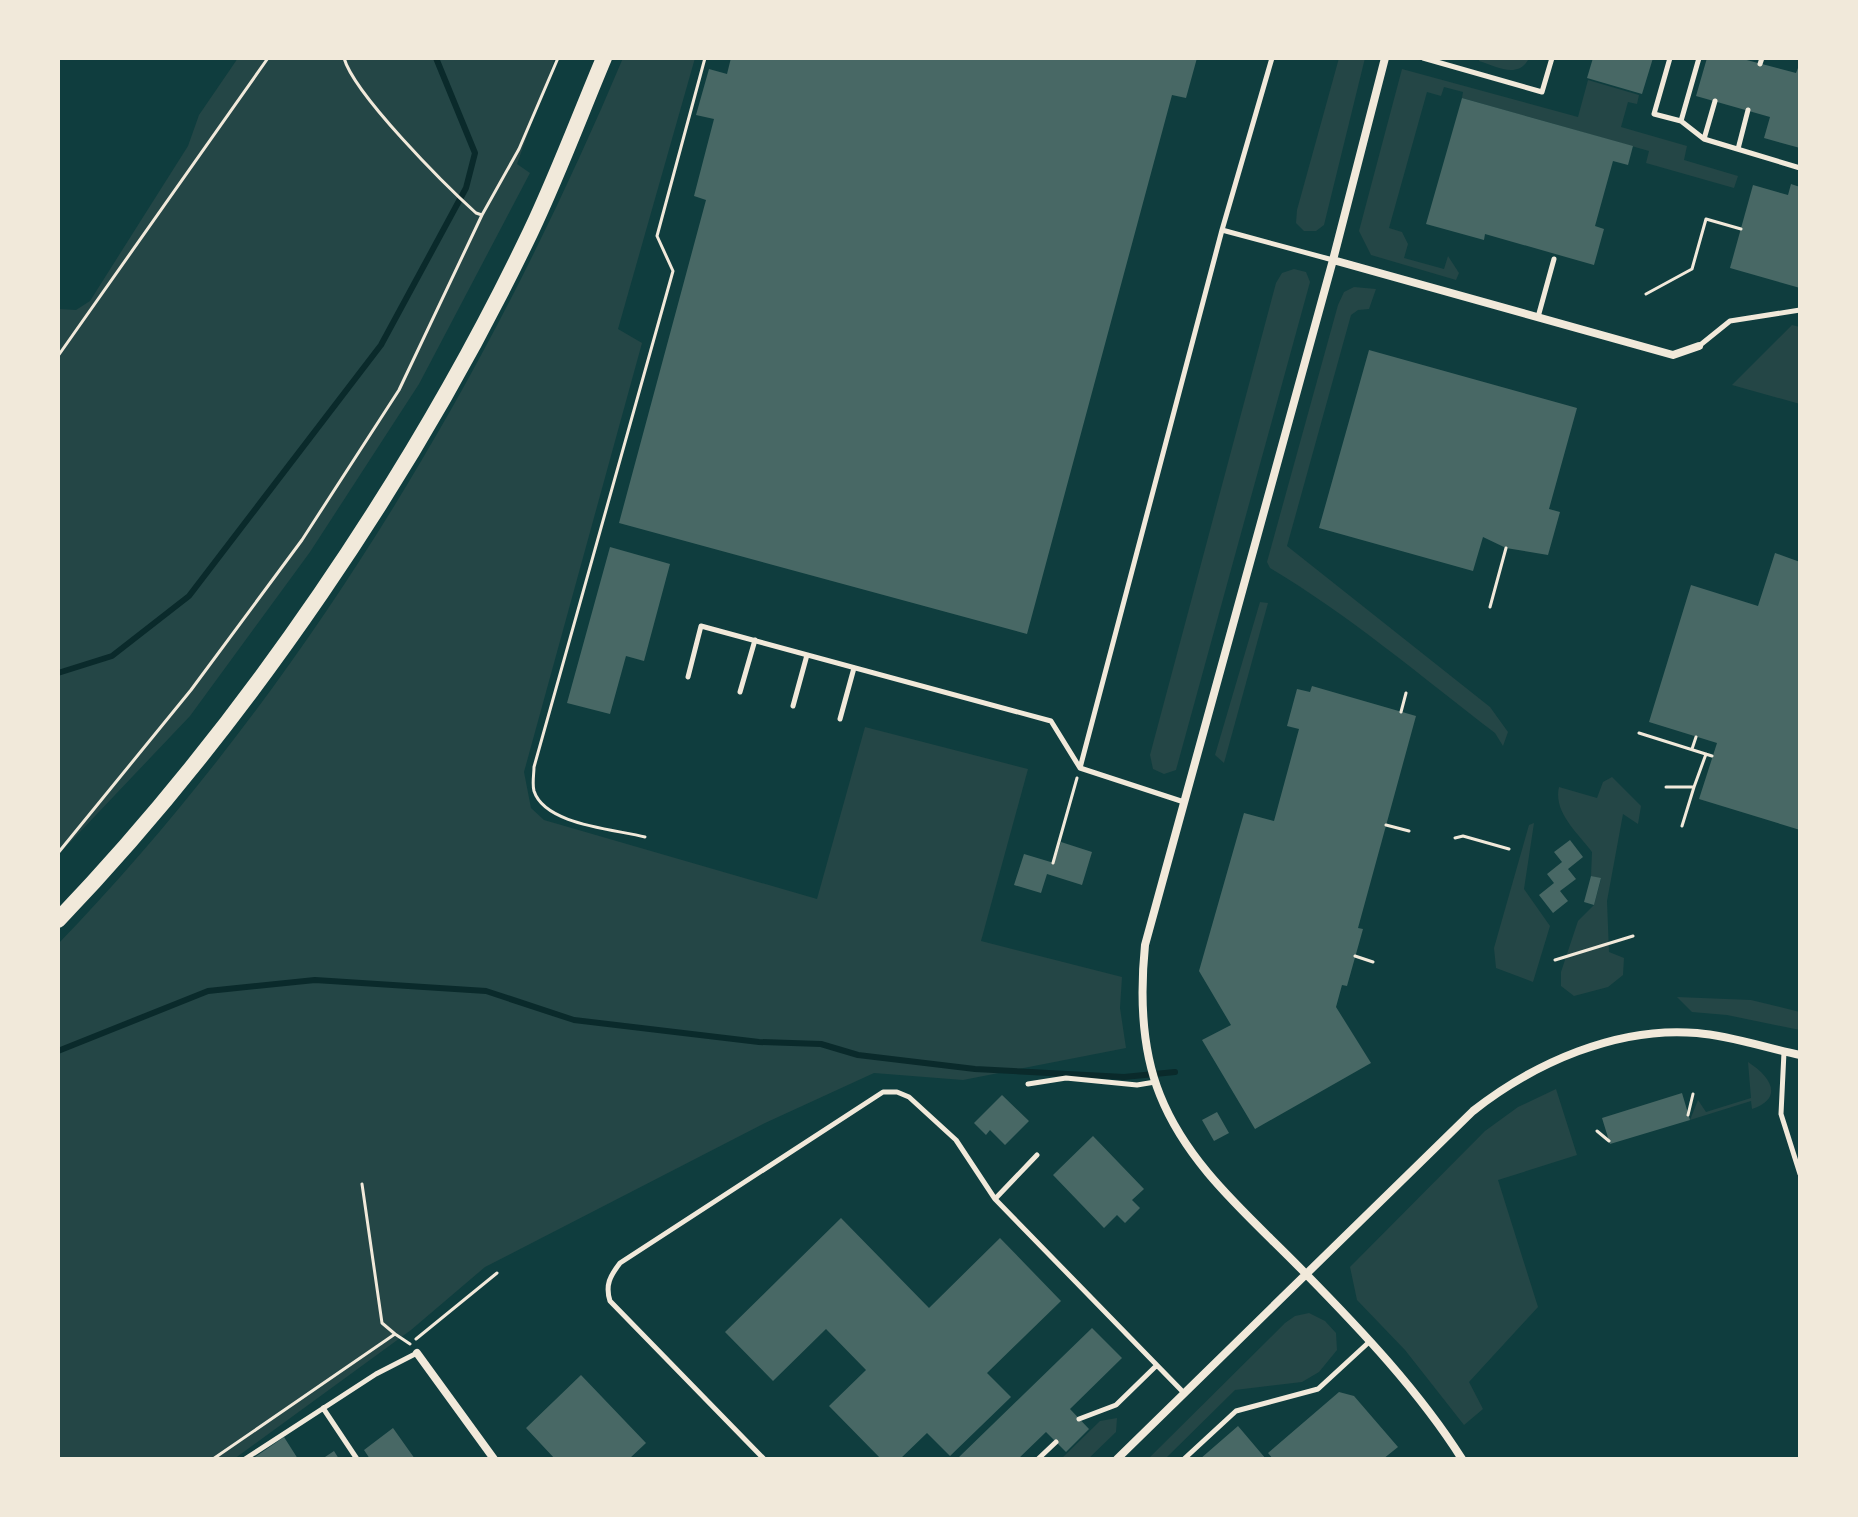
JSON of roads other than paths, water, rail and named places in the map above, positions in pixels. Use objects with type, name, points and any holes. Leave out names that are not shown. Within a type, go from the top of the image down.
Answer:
[{"type":"main road","points":[[58,920],[213,739],[335,572],[439,405],[531,230],[604,58]]},
{"type":"street","points":[[1385,58],[1333,260],[1145,945],[1143,1024],[1155,1082],[1175,1127],[1196,1159],[1221,1189],[1307,1274],[1413,1392],[1462,1459]]},
{"type":"street","points":[[1333,260],[1673,355],[1699,346]]},
{"type":"street","points":[[1117,1459],[1473,1111],[1531,1073],[1596,1046],[1662,1034],[1714,1035],[1800,1055]]},
{"type":"street","points":[[417,1353],[494,1459]]},
{"type":"lane","points":[[1080,768],[1222,230],[1272,58]]},
{"type":"lane","points":[[1423,58],[1542,92],[1552,58]]},
{"type":"lane","points":[[1670,58],[1654,114],[1681,121],[1704,139],[1800,168]]},
{"type":"lane","points":[[1681,121],[1699,58]]},
{"type":"lane","points":[[1704,139],[1715,101]]},
{"type":"lane","points":[[1738,149],[1748,110]]},
{"type":"lane","points":[[1222,230],[1333,260]]},
{"type":"lane","points":[[1538,317],[1554,259]]},
{"type":"lane","points":[[1699,346],[1730,321],[1797,310]]},
{"type":"lane","points":[[688,677],[701,626],[1051,721],[1080,768],[1184,802]]},
{"type":"lane","points":[[740,692],[755,640]]},
{"type":"lane","points":[[793,706],[807,655]]},
{"type":"lane","points":[[840,719],[854,668]]},
{"type":"lane","points":[[1784,1052],[1781,1114],[1800,1174]]},
{"type":"lane","points":[[1028,1084],[1066,1078],[1137,1085],[1155,1082]]},
{"type":"lane","points":[[764,1459],[610,1301],[607,1290],[610,1275],[620,1263],[883,1092],[897,1092],[909,1097],[956,1140],[995,1199],[1184,1393]]},
{"type":"lane","points":[[995,1199],[1037,1155]]},
{"type":"lane","points":[[1184,1459],[1236,1411],[1318,1389],[1368,1343]]},
{"type":"lane","points":[[245,1459],[323,1408],[417,1353]]},
{"type":"lane","points":[[1079,1419],[1116,1405],[1157,1366]]},
{"type":"lane","points":[[323,1408],[357,1459]]},
{"type":"lane","points":[[1038,1459],[1056,1442]]},
{"type":"waterway","points":[[58,673],[112,656],[189,596],[381,345],[466,188],[475,153],[436,58]]},
{"type":"waterway","points":[[58,1051],[208,991],[315,980],[486,991],[574,1020],[759,1042],[821,1044],[858,1055],[975,1069],[1124,1077],[1175,1072]]}]
